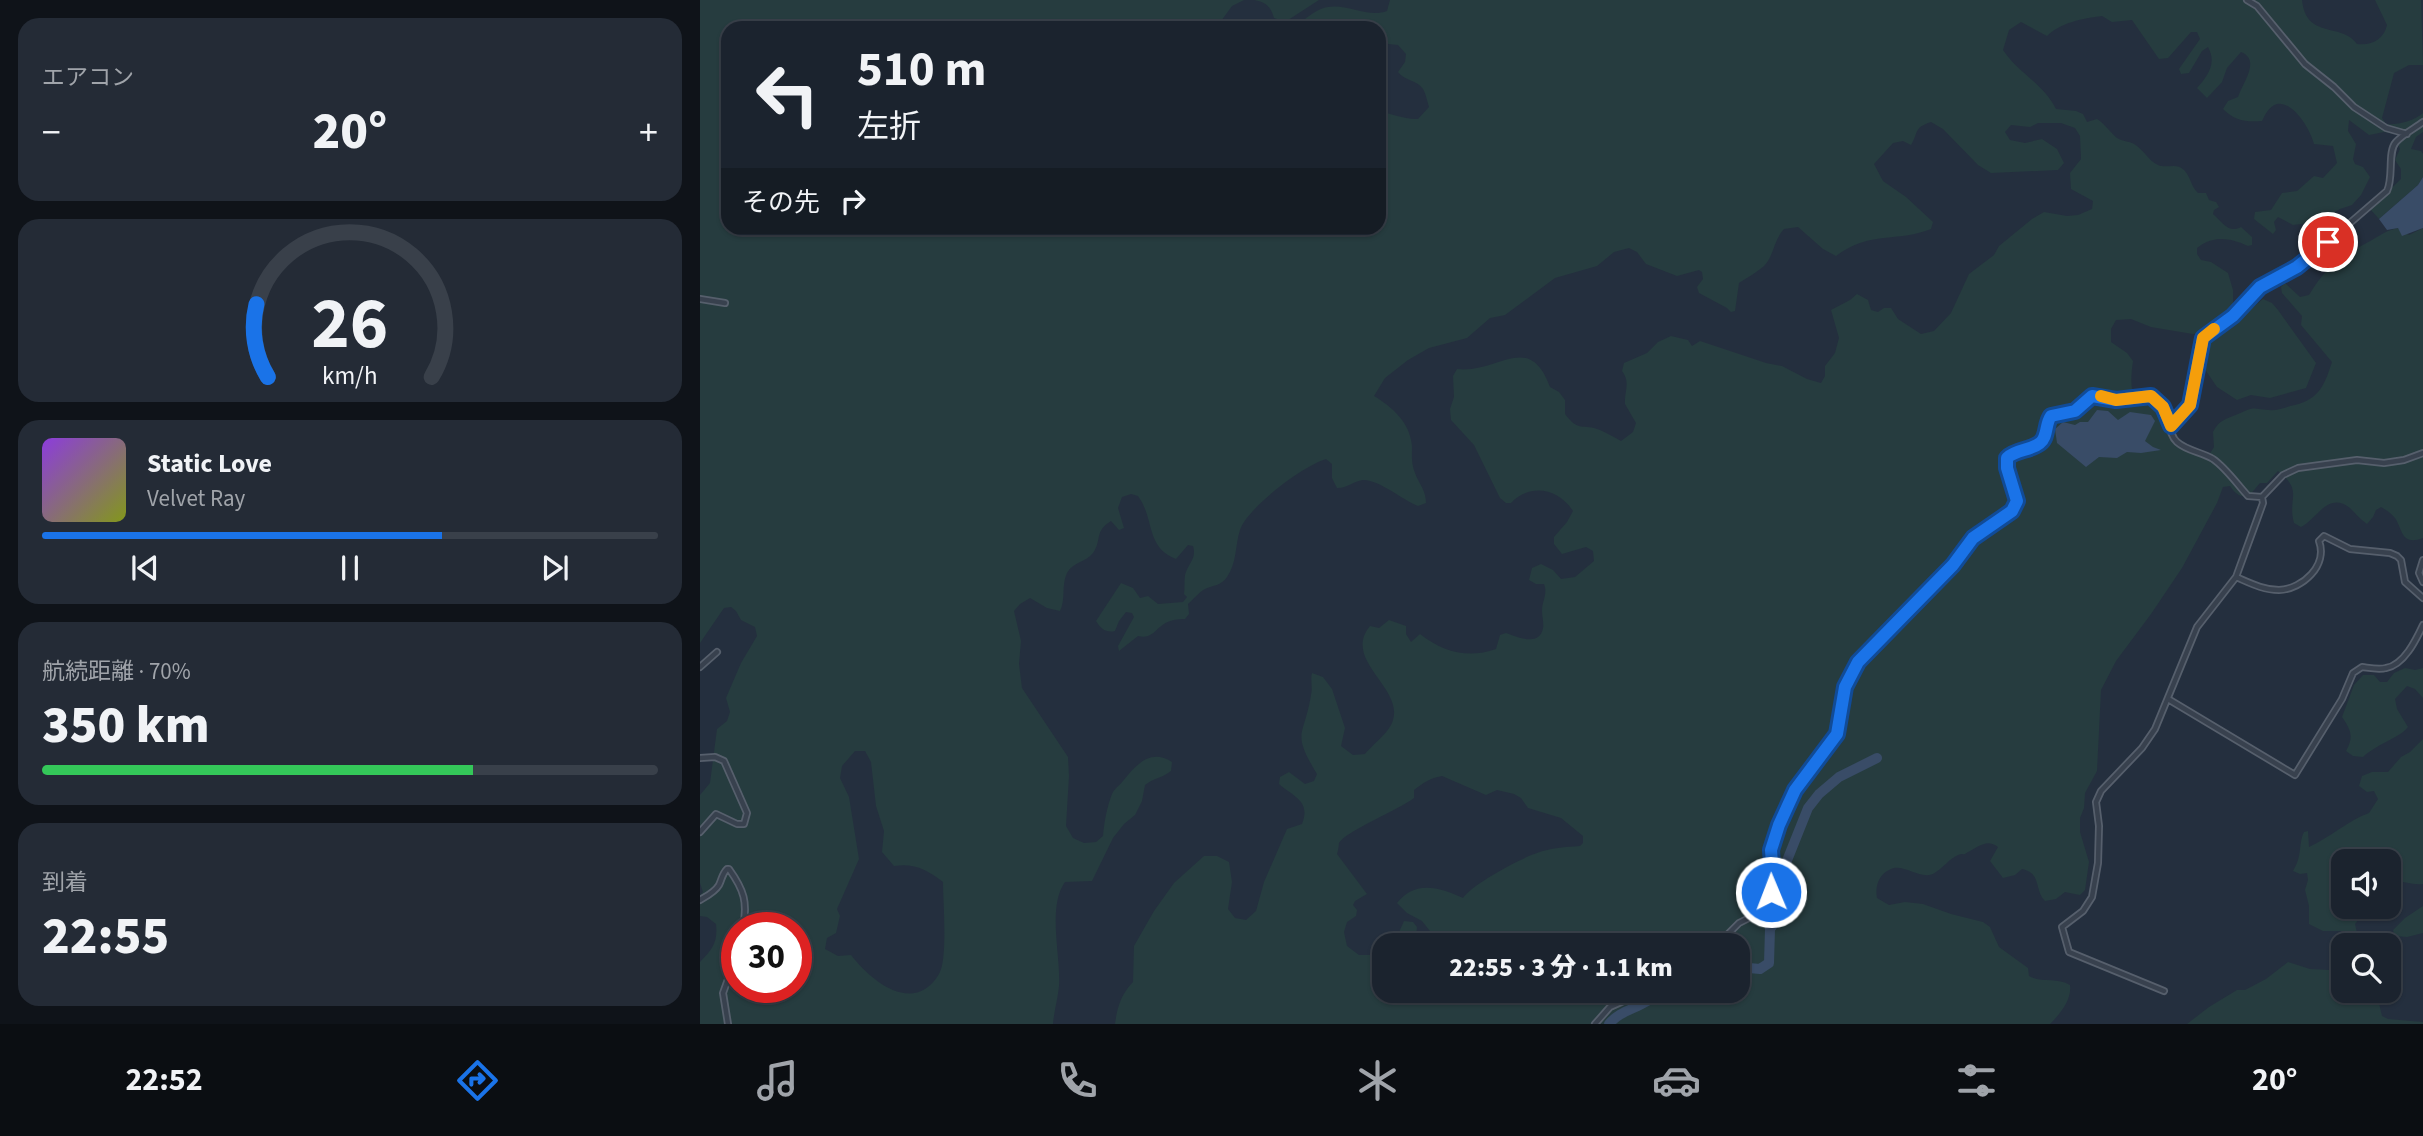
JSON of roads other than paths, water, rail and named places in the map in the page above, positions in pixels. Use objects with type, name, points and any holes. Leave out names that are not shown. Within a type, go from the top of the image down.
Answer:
[{"type":"street","points":[[2247,0],[2257,6],[2305,64],[2354,107],[2386,128],[2407,134]]},
{"type":"street","points":[[2171,426],[2190,405],[2203,338],[2233,316],[2260,287],[2307,260],[2387,191],[2391,183],[2392,148],[2396,141],[2423,122]]},
{"type":"street","points":[[700,299],[725,303]]},
{"type":"street","points":[[1729,933],[1739,923],[1764,909],[1773,885],[1771,850],[1779,825],[1795,790],[1837,734],[1845,687],[1858,662],[1953,565],[1973,538],[2012,511],[2017,501],[2007,468],[2007,458],[2043,440],[2051,416],[2075,411],[2092,396],[2116,400],[2151,396],[2163,407],[2176,442],[2214,460],[2248,496],[2262,497]]},
{"type":"street","points":[[2262,497],[2283,475],[2298,468],[2357,460],[2384,463],[2423,453]]},
{"type":"street","points":[[2164,990],[2069,952],[2062,927],[2082,911],[2092,897],[2098,863],[2099,826],[2096,803],[2101,791],[2149,739],[2197,627],[2236,578],[2263,503],[2262,497]]},
{"type":"street","points":[[2236,578],[2262,588],[2278,590],[2299,584],[2315,570],[2321,560],[2323,554],[2319,541],[2324,536],[2350,549],[2397,556],[2401,560],[2404,582],[2423,598]]},
{"type":"street","points":[[2423,560],[2419,573],[2423,582]]},
{"type":"street","points":[[2168,699],[2295,775],[2342,699],[2353,673],[2362,667],[2384,669],[2392,666],[2403,657],[2423,625]]},
{"type":"street","points":[[700,667],[717,652]]},
{"type":"street","points":[[700,758],[715,757],[724,761],[747,813],[744,824],[737,824],[720,815],[712,815],[700,832]]},
{"type":"street","points":[[700,900],[719,886],[723,873],[729,869],[743,890],[746,912]]},
{"type":"street","points":[[725,1003],[728,1024]]},
{"type":"street","points":[[1595,1024],[1609,1007],[1618,1003]]},
{"type":"water","points":[[2423,177],[2423,228],[2402,236],[2398,228],[2387,230],[2379,219],[2418,185]]},
{"type":"water","points":[[2097,410],[2108,411],[2118,420],[2130,412],[2151,415],[2155,421],[2145,441],[2161,450],[2127,452],[2117,458],[2099,457],[2086,467],[2057,443],[2055,429],[2063,422],[2075,425],[2088,422]]},
{"type":"waterway","points":[[1750,968],[1760,969],[1769,963],[1770,929],[1781,914],[1785,885],[1784,868],[1808,808],[1819,794],[1839,777],[1877,758]]},
{"type":"waterway","points":[[1609,1024],[1621,1014],[1643,1003]]}]
